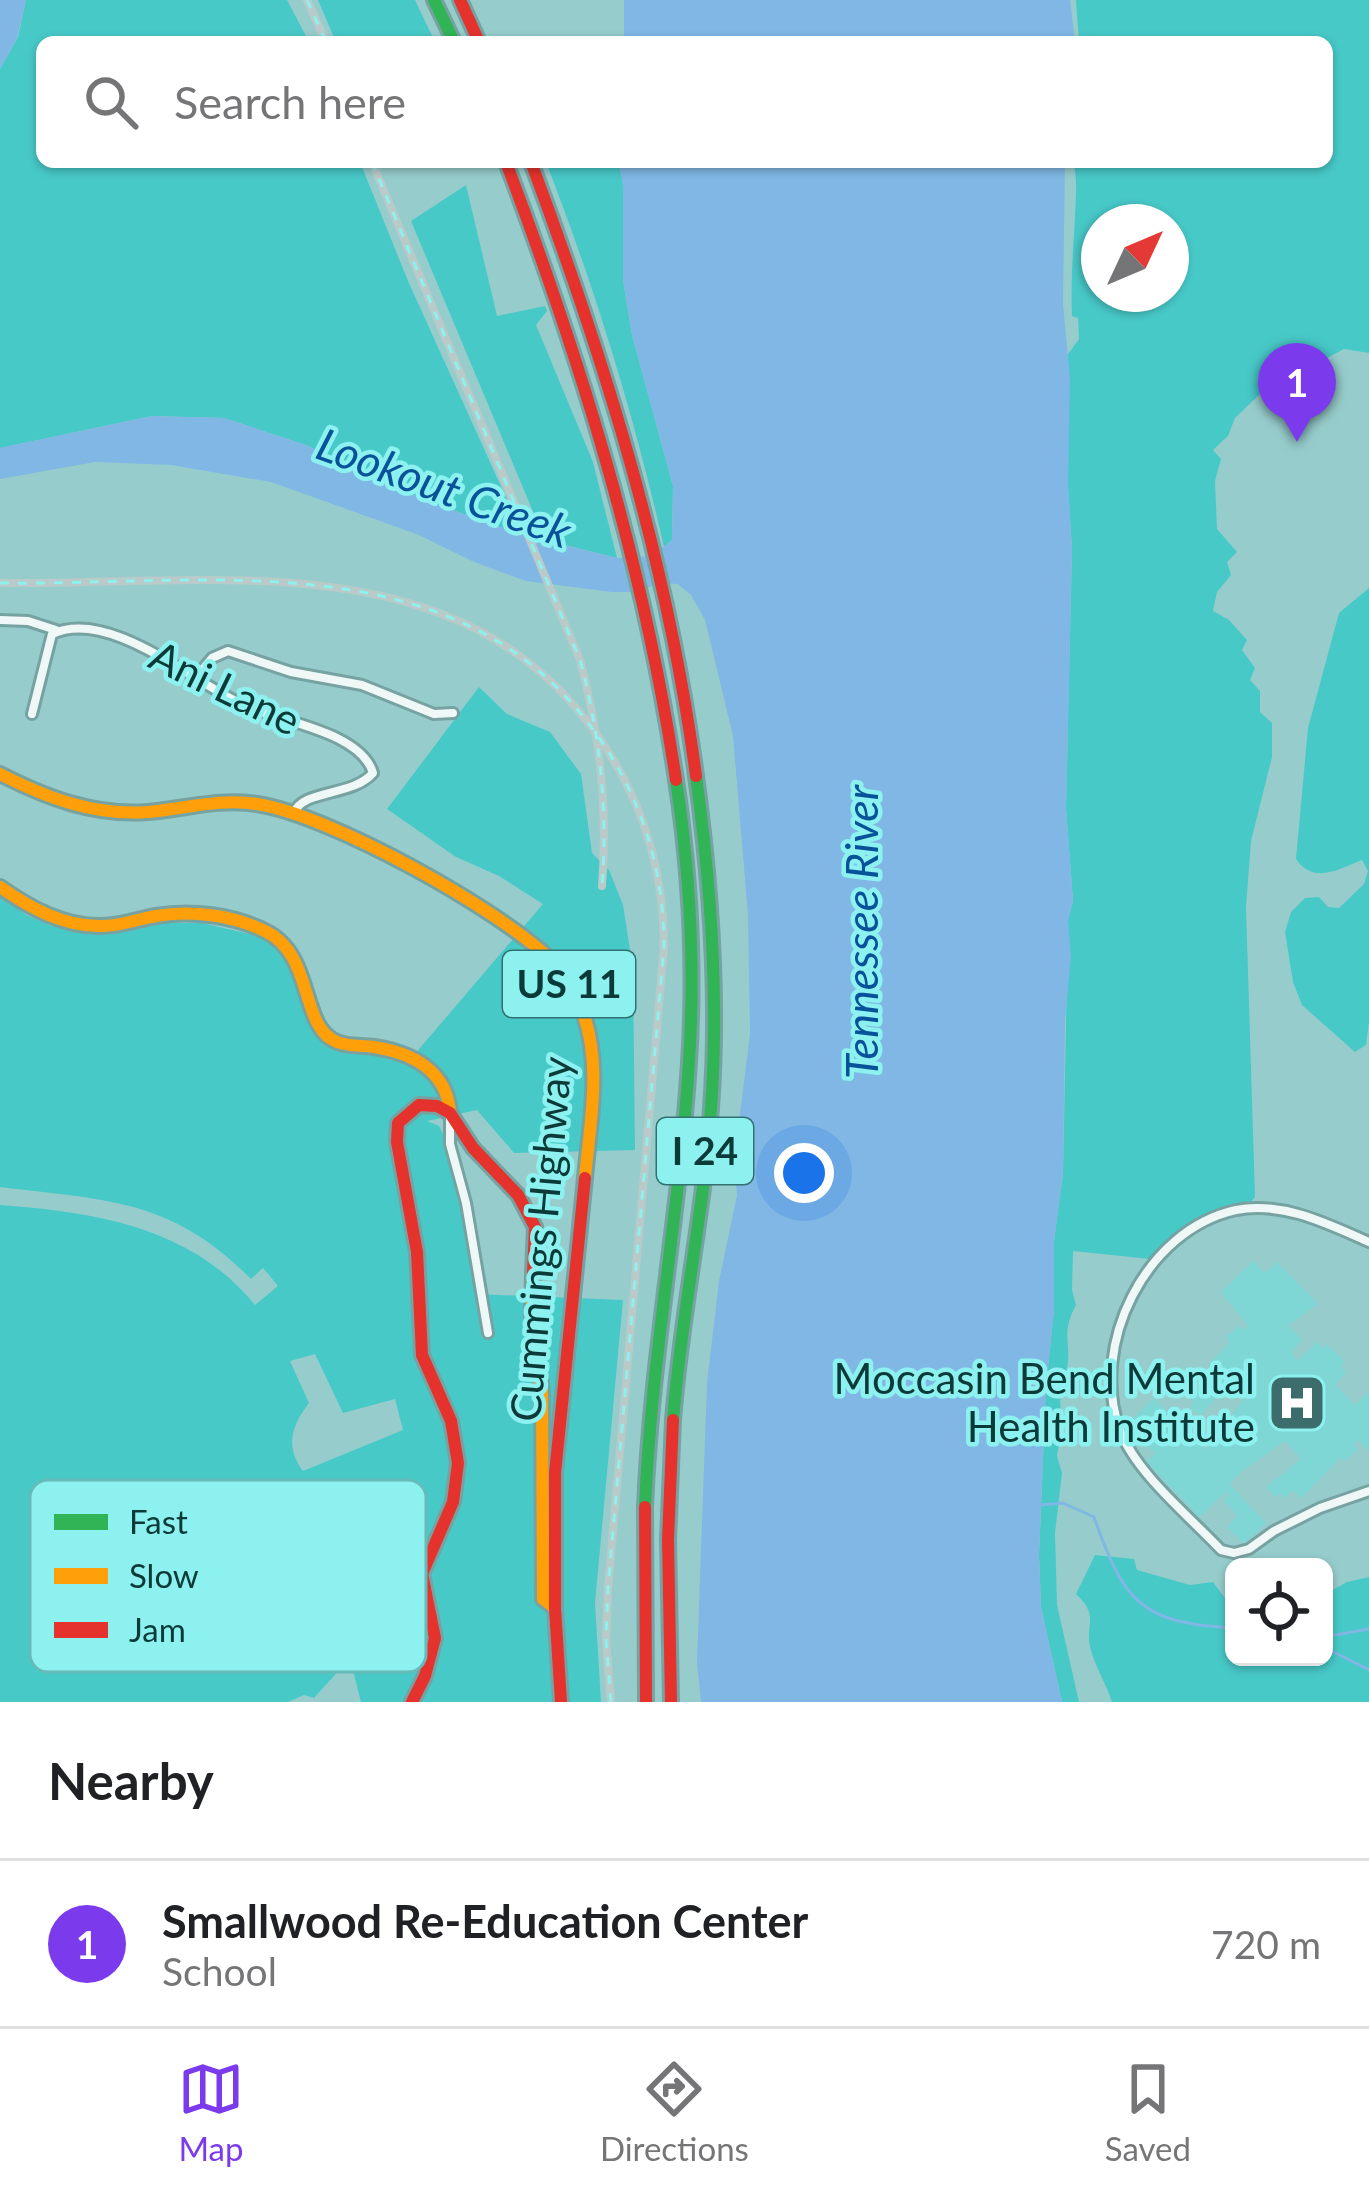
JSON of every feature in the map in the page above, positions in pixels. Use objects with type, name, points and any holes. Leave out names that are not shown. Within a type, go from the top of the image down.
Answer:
[{"type":"main road","points":[[434,0],[451,36]]},
{"type":"main road","points":[[460,0],[476,36]]},
{"type":"main road","name":"I 24","points":[[508,168],[582,374],[626,535],[679,795],[692,960],[688,1091],[648,1438],[646,1702]]},
{"type":"main road","name":"I 24","points":[[533,168],[579,290],[646,528],[703,803],[715,1004],[706,1149],[670,1461],[667,1625],[671,1702]]},
{"type":"main road","name":"Cummings Highway","points":[[0,774],[39,795],[89,810],[145,812],[242,802],[294,813],[516,929],[556,966],[583,1012],[595,1076],[558,1434],[555,1609],[561,1702]]},
{"type":"main road","points":[[0,886],[29,908],[92,926],[181,914],[222,918],[265,931],[279,938],[297,958],[325,1035],[338,1043],[391,1050],[416,1060],[444,1083],[450,1113],[473,1148],[518,1195],[535,1227],[532,1318],[542,1390],[540,1564],[543,1599],[555,1609]]},
{"type":"main road","points":[[426,1557],[449,1514],[458,1463],[451,1421],[422,1355],[417,1252],[396,1133],[403,1115],[418,1105],[437,1106],[450,1113]]},
{"type":"main road","points":[[412,1702],[435,1638],[426,1594]]},
{"type":"street","name":"Ani Lane","points":[[0,620],[28,620],[57,631],[85,631],[128,641],[244,706],[355,745],[373,773],[361,784],[303,801],[294,813]]},
{"type":"street","points":[[32,714],[52,634],[57,631]]},
{"type":"street","points":[[196,677],[212,658],[228,652],[304,675],[362,685],[434,714],[452,712]]},
{"type":"street","points":[[450,1113],[450,1144],[466,1203],[488,1333]]},
{"type":"street","points":[[1369,1242],[1303,1214],[1281,1210],[1237,1210],[1211,1220],[1151,1264],[1126,1303],[1115,1341],[1111,1391],[1120,1430],[1133,1457],[1221,1550],[1249,1550],[1274,1531],[1320,1508],[1369,1491]]},
{"type":"shaded area","points":[[26,0],[287,0],[306,36],[36,36],[36,168],[362,168],[523,535],[422,499],[306,445],[224,418],[152,416],[0,448],[0,69],[18,37]]},
{"type":"shaded area","points":[[318,0],[415,0],[432,36],[333,36]]},
{"type":"shaded area","points":[[1076,0],[1369,0],[1369,353],[1344,349],[1261,393],[1235,418],[1228,436],[1213,450],[1221,459],[1215,481],[1217,529],[1237,552],[1227,562],[1231,575],[1217,592],[1213,611],[1247,640],[1242,650],[1255,668],[1250,680],[1260,691],[1260,712],[1272,723],[1272,757],[1251,841],[1246,907],[1255,1197],[1249,1204],[1200,1218],[1150,1259],[1073,1251],[1076,1305],[1067,1331],[1068,1360],[1058,1421],[1057,1456],[1062,1473],[1055,1533],[1057,1605],[1079,1702],[1062,1702],[1041,1607],[1039,1555],[1054,1241],[1063,1173],[1068,920],[1073,901],[1066,809],[1072,550],[1068,354],[1079,339],[1072,300],[1075,168],[1333,168],[1333,36],[1079,36]]},
{"type":"shaded area","points":[[548,168],[620,168],[623,280],[632,335],[673,486],[672,540],[664,547],[640,449]]},
{"type":"shaded area","points":[[466,185],[497,316],[545,306],[547,311],[536,325],[593,462],[617,558],[545,540],[411,221]]},
{"type":"shaded area","points":[[1369,588],[1369,1022],[1366,1045],[1355,1052],[1302,1005],[1285,932],[1291,912],[1305,898],[1319,897],[1328,907],[1339,908],[1364,884],[1368,871],[1362,860],[1319,873],[1296,859],[1308,728],[1339,613]]},
{"type":"shaded area","points":[[479,687],[507,714],[550,732],[581,774],[592,853],[609,870],[623,905],[633,969],[635,1150],[514,1153],[477,1110],[427,1121],[439,1126],[443,1134],[464,1217],[476,1294],[623,1300],[595,1603],[601,1702],[361,1702],[354,1672],[426,1672],[426,1480],[30,1480],[30,1672],[337,1672],[314,1698],[304,1695],[288,1702],[0,1702],[0,1205],[71,1213],[140,1228],[202,1257],[255,1305],[278,1286],[263,1268],[251,1279],[193,1232],[135,1207],[0,1187],[0,895],[26,915],[52,926],[109,932],[154,923],[202,923],[263,937],[290,959],[324,1045],[408,1062],[543,904],[499,876],[456,857],[387,809]],"holes":[[[315,1354],[343,1413],[395,1399],[403,1430],[303,1471],[292,1437],[309,1403],[290,1361]]]},
{"type":"shaded area","name":"Moccasin Bend Mental Health Institute","points":[[1253,1261],[1265,1273],[1277,1262],[1318,1304],[1288,1325],[1302,1340],[1291,1353],[1298,1360],[1317,1342],[1323,1348],[1327,1344],[1345,1362],[1341,1367],[1346,1373],[1335,1385],[1355,1405],[1369,1392],[1369,1451],[1358,1440],[1354,1445],[1358,1449],[1345,1461],[1340,1458],[1301,1498],[1293,1490],[1285,1498],[1280,1493],[1276,1497],[1266,1487],[1301,1459],[1285,1441],[1238,1474],[1230,1485],[1266,1523],[1244,1544],[1227,1527],[1238,1516],[1224,1501],[1229,1495],[1226,1492],[1199,1517],[1147,1462],[1155,1453],[1127,1424],[1154,1398],[1206,1450],[1245,1398],[1229,1382],[1200,1416],[1190,1406],[1194,1402],[1189,1397],[1220,1370],[1212,1361],[1230,1342],[1226,1337],[1239,1325],[1244,1330],[1248,1326],[1221,1292]]},
{"type":"shaded area","points":[[1095,1555],[1134,1559],[1137,1570],[1190,1585],[1213,1582],[1225,1598],[1225,1666],[1333,1666],[1333,1590],[1369,1577],[1369,1702],[1112,1702],[1090,1647],[1090,1615],[1076,1594]]},
{"type":"water","points":[[0,0],[26,0],[17,38],[0,69]]},
{"type":"water","points":[[624,0],[1070,0],[1074,36],[624,36]]},
{"type":"water","name":"Tennessee River","points":[[620,168],[1065,168],[1063,304],[1070,378],[1072,550],[1066,809],[1073,901],[1068,920],[1071,956],[1065,1021],[1063,1173],[1054,1241],[1039,1555],[1041,1607],[1062,1702],[701,1702],[697,1663],[707,1383],[719,1281],[737,1195],[734,1162],[750,1034],[748,915],[733,736],[705,620],[691,595],[678,584],[612,592],[526,581],[419,535],[271,482],[171,465],[95,462],[0,479],[0,448],[152,416],[224,418],[306,445],[422,499],[523,535],[617,558],[651,556],[672,540],[673,486],[632,335],[623,280]]},
{"type":"waterway","points":[[1040,1505],[1063,1503],[1094,1517],[1115,1570],[1140,1602],[1156,1613],[1225,1627]]},
{"type":"waterway","points":[[1333,1635],[1369,1629]]},
{"type":"waterway","points":[[1333,1652],[1369,1670]]},
{"type":"railway","points":[[307,0],[323,36]]},
{"type":"railway","points":[[375,168],[580,660],[601,772],[602,886]]},
{"type":"railway","points":[[0,583],[243,580],[324,586],[402,601],[475,629],[540,672],[613,759],[638,809],[655,863],[664,947],[608,1588],[611,1702]]},
{"type":"traffic: fast","points":[[434,0],[451,36]]},
{"type":"traffic: fast","points":[[673,1420],[708,1147],[713,1066],[712,941],[696,776]]},
{"type":"traffic: fast","points":[[645,1507],[691,1027],[690,921],[676,780]]},
{"type":"traffic: slow","points":[[0,774],[53,798],[109,811],[148,812],[229,802],[288,812],[412,867],[494,916],[552,961],[581,1007],[593,1071],[585,1178]]},
{"type":"traffic: slow","points":[[0,887],[35,909],[74,923],[109,926],[170,914],[198,914],[265,931],[292,956],[325,1034],[342,1044],[414,1059],[435,1075],[450,1113]]},
{"type":"traffic: slow","points":[[533,1273],[532,1318],[542,1391],[543,1599],[555,1608]]},
{"type":"traffic: jam","points":[[460,0],[476,36]]},
{"type":"traffic: jam","points":[[508,168],[607,466],[647,622],[676,780]]},
{"type":"traffic: jam","points":[[533,168],[631,464],[669,619],[696,776]]},
{"type":"traffic: jam","points":[[426,1565],[453,1502],[458,1463],[451,1421],[422,1355],[417,1252],[397,1142],[398,1123],[419,1105],[450,1113],[473,1148],[518,1195],[535,1227],[533,1273]]},
{"type":"traffic: jam","points":[[561,1702],[555,1473],[585,1178]]},
{"type":"traffic: jam","points":[[671,1702],[668,1539],[673,1420]]},
{"type":"traffic: jam","points":[[645,1507],[646,1702]]},
{"type":"traffic: jam","points":[[412,1702],[435,1638],[426,1594]]},
{"type":"place","name":"Smallwood Re-Education Center","points":[[1297,442]]},
{"type":"place","name":"Moccasin Bend Mental Health Institute","points":[[1297,1403]]},
{"type":"water label","name":"Lookout Creek","points":[[444,488]]}]
